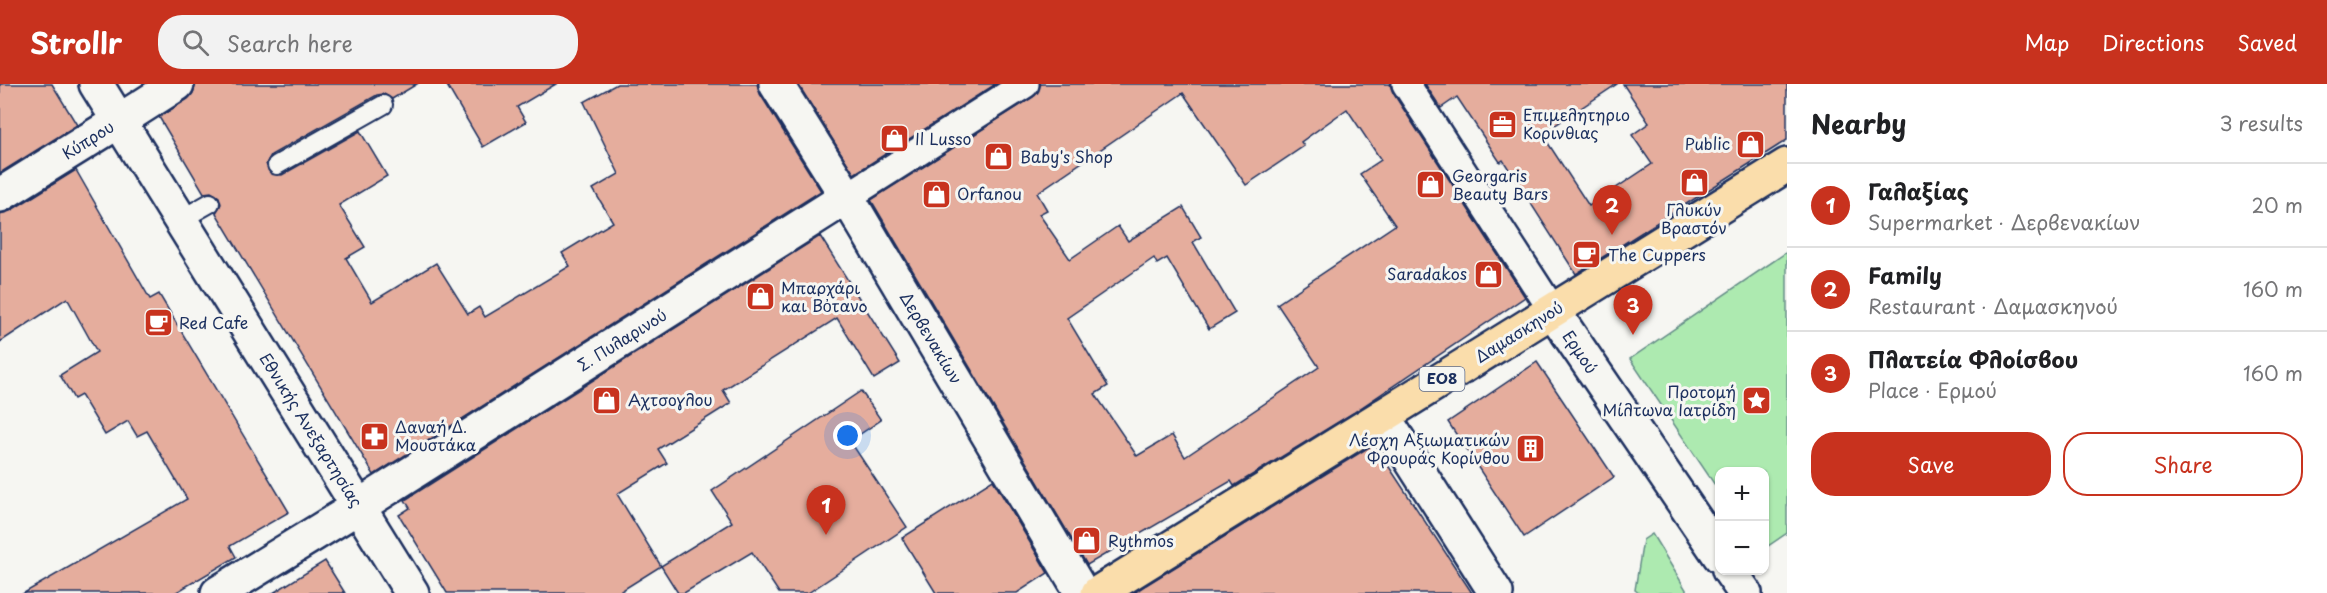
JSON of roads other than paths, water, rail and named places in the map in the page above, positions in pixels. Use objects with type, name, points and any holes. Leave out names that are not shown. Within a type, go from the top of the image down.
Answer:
[{"type":"main road","name":"Δαμασκηνού","points":[[1098,593],[1787,165]]},
{"type":"street","name":"Εθνικής Ανεξαρτησίας","points":[[96,84],[412,593]]},
{"type":"street","name":"Κύπρου","points":[[0,195],[177,84]]},
{"type":"street","name":"Δερβενακίων","points":[[777,84],[847,197],[1082,593]]},
{"type":"street","name":"Σ. Πυλαρινού","points":[[218,593],[358,507],[1024,84]]},
{"type":"street","name":"Ερμού","points":[[1406,84],[1553,311],[1715,550]]},
{"type":"street","points":[[1383,416],[1496,593]]},
{"type":"street","points":[[1732,575],[1744,593]]},
{"type":"lane","points":[[277,165],[383,105]]},
{"type":"lane","points":[[180,220],[210,203]]},
{"type":"place","name":"Επιμελητηριο Κορινθιας","points":[[1502,124]]},
{"type":"place","name":"Il Lusso","points":[[894,139]]},
{"type":"place","name":"Public","points":[[1751,144]]},
{"type":"place","name":"Baby's Shop","points":[[999,157]]},
{"type":"place","name":"Γλυκύν Βραστόν","points":[[1694,182]]},
{"type":"place","name":"Georgaris Beauty Bars","points":[[1431,185]]},
{"type":"place","name":"Orfanou","points":[[936,194]]},
{"type":"place","name":"Family","points":[[1612,235]]},
{"type":"place","name":"The Cuppers","points":[[1587,255]]},
{"type":"place","name":"Saradakos","points":[[1488,274]]},
{"type":"place","name":"Μπαρχάρι και Βὀτανο","points":[[760,297]]},
{"type":"place","name":"Red Cafe","points":[[158,323]]},
{"type":"place","name":"Πλατεία Φλοίσβου","points":[[1633,335]]},
{"type":"place","name":"Αχτσογλου","points":[[607,400]]},
{"type":"place","name":"Προτομή Μίλτωνα Ιατρίδη","points":[[1757,401]]},
{"type":"place","name":"Δαναή Δ. Μουστάκα","points":[[374,436]]},
{"type":"place","name":"Λέσχη Αξιωματικών Φρουράς Κορίνθου","points":[[1531,449]]},
{"type":"place","name":"Γαλαξίας","points":[[826,535]]},
{"type":"place","name":"Rythmos","points":[[1087,541]]}]
